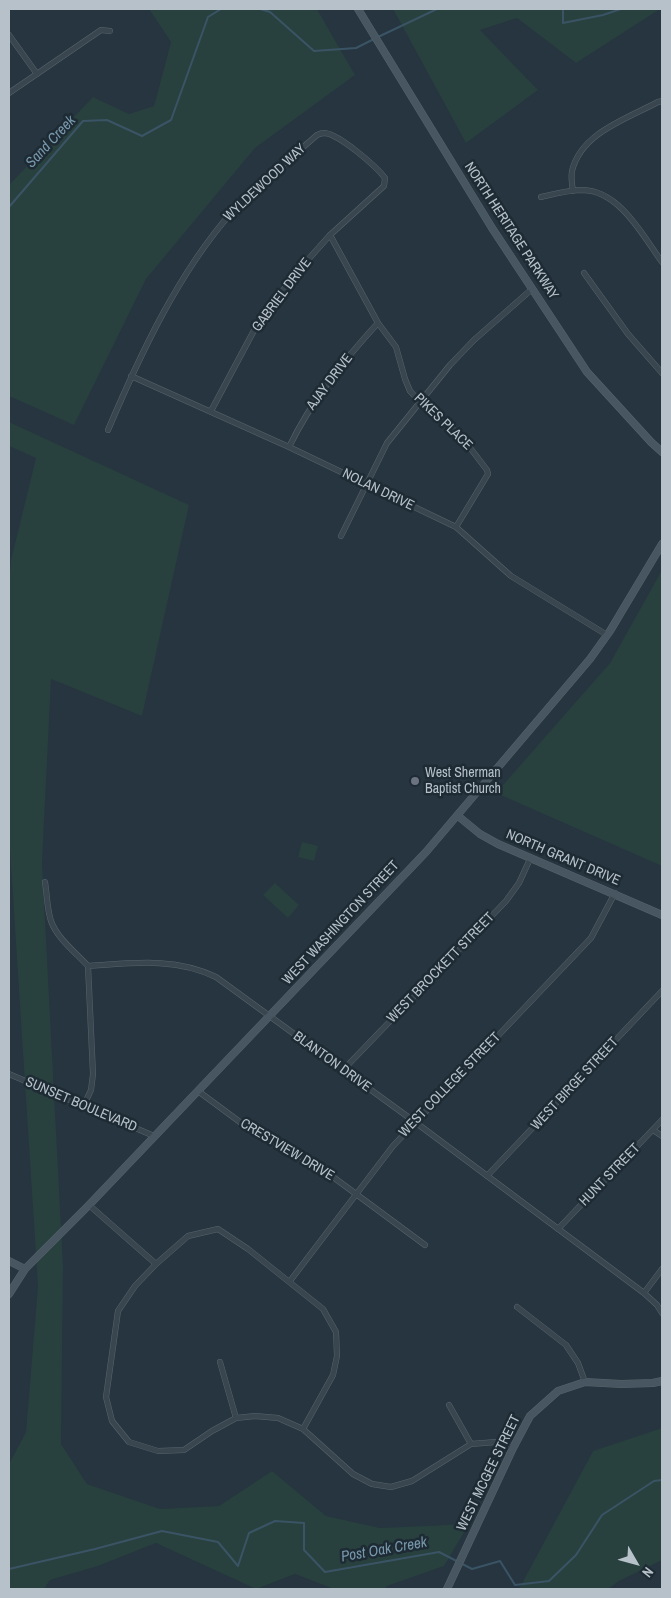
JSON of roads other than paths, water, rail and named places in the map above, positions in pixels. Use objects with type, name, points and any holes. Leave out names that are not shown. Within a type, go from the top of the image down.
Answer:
[{"type":"street","name":"NORTH HERITAGE PARKWAY","points":[[358,9],[492,228],[586,372],[650,442],[662,452]]},
{"type":"street","points":[[9,93],[101,30],[110,32]]},
{"type":"street","points":[[9,35],[37,74]]},
{"type":"street","points":[[573,191],[572,173],[578,154],[593,136],[662,101]]},
{"type":"street","name":"WYLDEWOOD WAY","points":[[108,430],[131,376],[173,295],[214,234],[233,211],[264,181],[317,135],[325,133],[358,152],[376,167],[385,178],[384,186],[330,235]]},
{"type":"street","points":[[541,197],[584,190],[609,197],[625,211],[662,262]]},
{"type":"street","name":"PIKES PLACE","points":[[330,235],[378,323],[396,347],[410,391],[420,403],[461,436],[487,470],[488,474],[456,527]]},
{"type":"street","name":"GABRIEL DRIVE","points":[[211,411],[258,322],[297,272],[330,235]]},
{"type":"street","points":[[584,273],[628,334],[662,373]]},
{"type":"street","points":[[341,536],[387,443],[450,365],[474,340],[532,290]]},
{"type":"street","name":"AJAY DRIVE","points":[[289,447],[308,411],[332,376],[378,323]]},
{"type":"street","name":"NOLAN DRIVE","points":[[131,376],[289,447],[456,527],[511,576],[607,635]]},
{"type":"street","name":"WEST WASHINGTON STREET","points":[[9,1294],[25,1269],[89,1206],[458,816],[572,682],[607,635],[662,544]]},
{"type":"street","name":"NORTH GRANT DRIVE","points":[[458,816],[480,834],[530,859],[662,915]]},
{"type":"street","name":"WEST BROCKETT STREET","points":[[343,1070],[506,900],[519,883],[530,859]]},
{"type":"street","points":[[45,882],[50,919],[54,927],[88,966],[93,1074],[91,1090],[84,1105]]},
{"type":"street","name":"WEST COLLEGE STREET","points":[[290,1281],[378,1162],[591,938],[615,894]]},
{"type":"street","name":"BLANTON DRIVE","points":[[88,966],[154,962],[189,966],[202,970],[216,978],[415,1122],[644,1293],[657,1305],[662,1314]]},
{"type":"street","name":"WEST BIRGE STREET","points":[[487,1176],[662,991]]},
{"type":"street","name":"SUNSET BOULEVARD","points":[[9,1074],[154,1136]]},
{"type":"street","name":"CRESTVIEW DRIVE","points":[[198,1091],[248,1128],[329,1174],[425,1245]]},
{"type":"street","name":"HUNT STREET","points":[[558,1229],[662,1120]]},
{"type":"street","points":[[653,1130],[662,1136]]},
{"type":"street","points":[[89,1206],[156,1264]]},
{"type":"street","points":[[303,1429],[333,1374],[337,1356],[336,1332],[323,1309],[290,1281],[218,1229],[188,1236],[156,1264],[135,1286],[118,1311],[106,1397],[112,1421],[129,1442],[158,1452],[184,1450],[212,1431],[236,1418],[255,1416],[278,1418],[303,1429],[353,1474],[372,1484],[392,1487],[412,1481],[471,1444],[496,1442],[513,1448]]},
{"type":"street","points":[[9,1261],[25,1269]]},
{"type":"street","points":[[644,1293],[662,1268]]},
{"type":"street","points":[[516,1307],[566,1345],[578,1363],[585,1382]]},
{"type":"street","points":[[220,1362],[236,1418]]},
{"type":"street","name":"WEST MCGEE STREET","points":[[448,1589],[475,1528],[530,1416],[558,1392],[585,1382],[621,1384],[662,1381]]},
{"type":"street","points":[[449,1405],[471,1444]]},
{"type":"waterway","name":"Sand Creek","points":[[9,207],[83,121],[107,120],[142,136],[171,120],[208,17],[221,9]]},
{"type":"waterway","name":"Sand Creek","points":[[260,9],[270,12],[314,51],[356,48],[374,39]]},
{"type":"waterway","name":"Sand Creek","points":[[378,37],[437,9]]},
{"type":"waterway","name":"Sand Creek","points":[[563,9],[563,23],[603,15],[621,9]]},
{"type":"waterway","name":"Post Oak Creek","points":[[9,1569],[162,1531],[218,1542],[238,1566],[249,1533],[275,1521],[304,1523],[304,1550],[325,1572],[439,1552],[472,1569],[500,1561],[515,1585],[549,1581],[576,1555],[602,1515],[654,1481],[662,1480]]},
{"type":"place","name":"West Sherman Baptist Church","points":[[415,781]]}]
